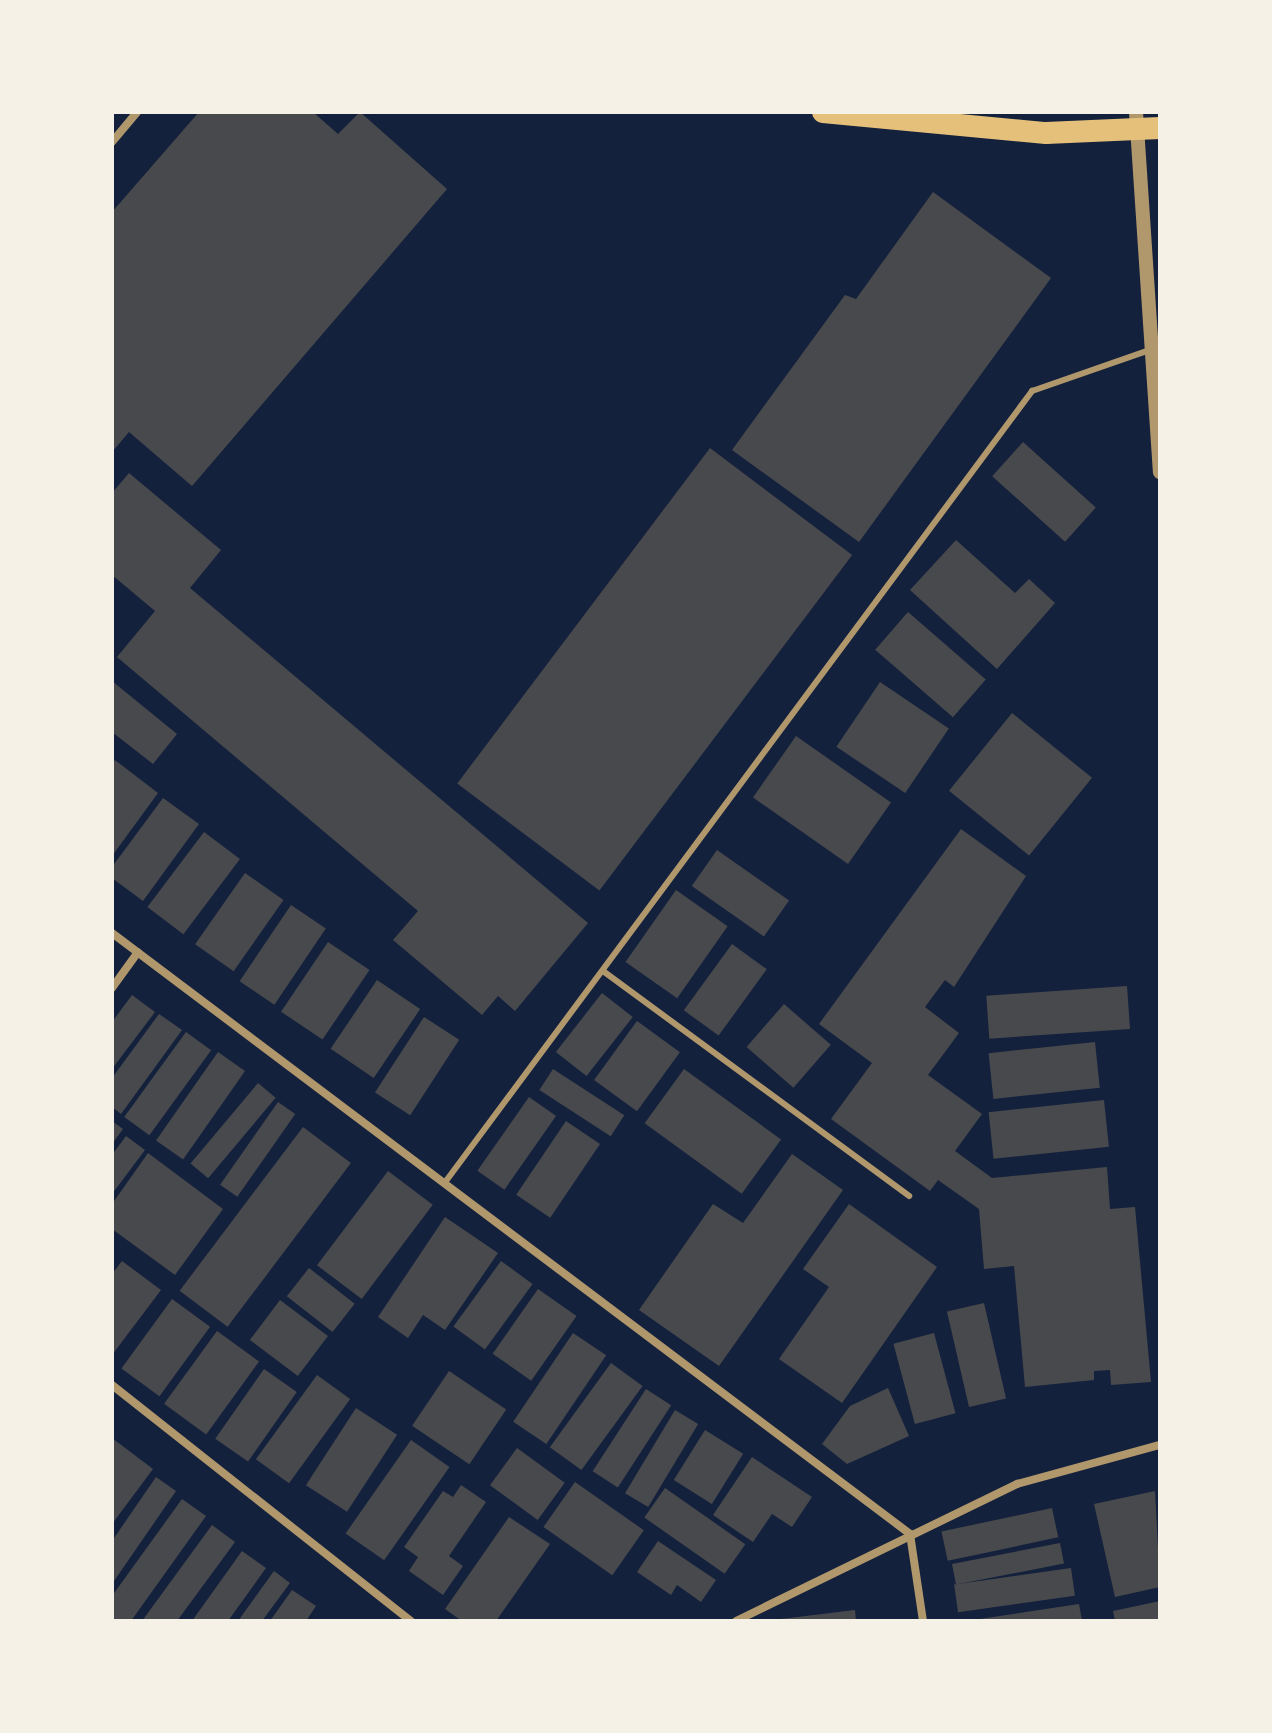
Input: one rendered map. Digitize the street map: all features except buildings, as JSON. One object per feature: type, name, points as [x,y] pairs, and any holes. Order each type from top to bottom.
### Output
[{"type":"highway","points":[[823,112],[1046,133],[1136,120],[1160,128]]},
{"type":"street","points":[[112,142],[137,112]]},
{"type":"street","points":[[1136,120],[1160,472]]},
{"type":"street","points":[[112,933],[446,1181],[910,1534],[923,1621]]},
{"type":"street","points":[[112,988],[138,952]]},
{"type":"street","points":[[112,1385],[411,1621]]},
{"type":"street","points":[[736,1621],[1017,1484],[1160,1445]]},
{"type":"lane","points":[[446,1181],[1032,391],[1150,350]]},
{"type":"lane","points":[[603,971],[909,1196]]}]
